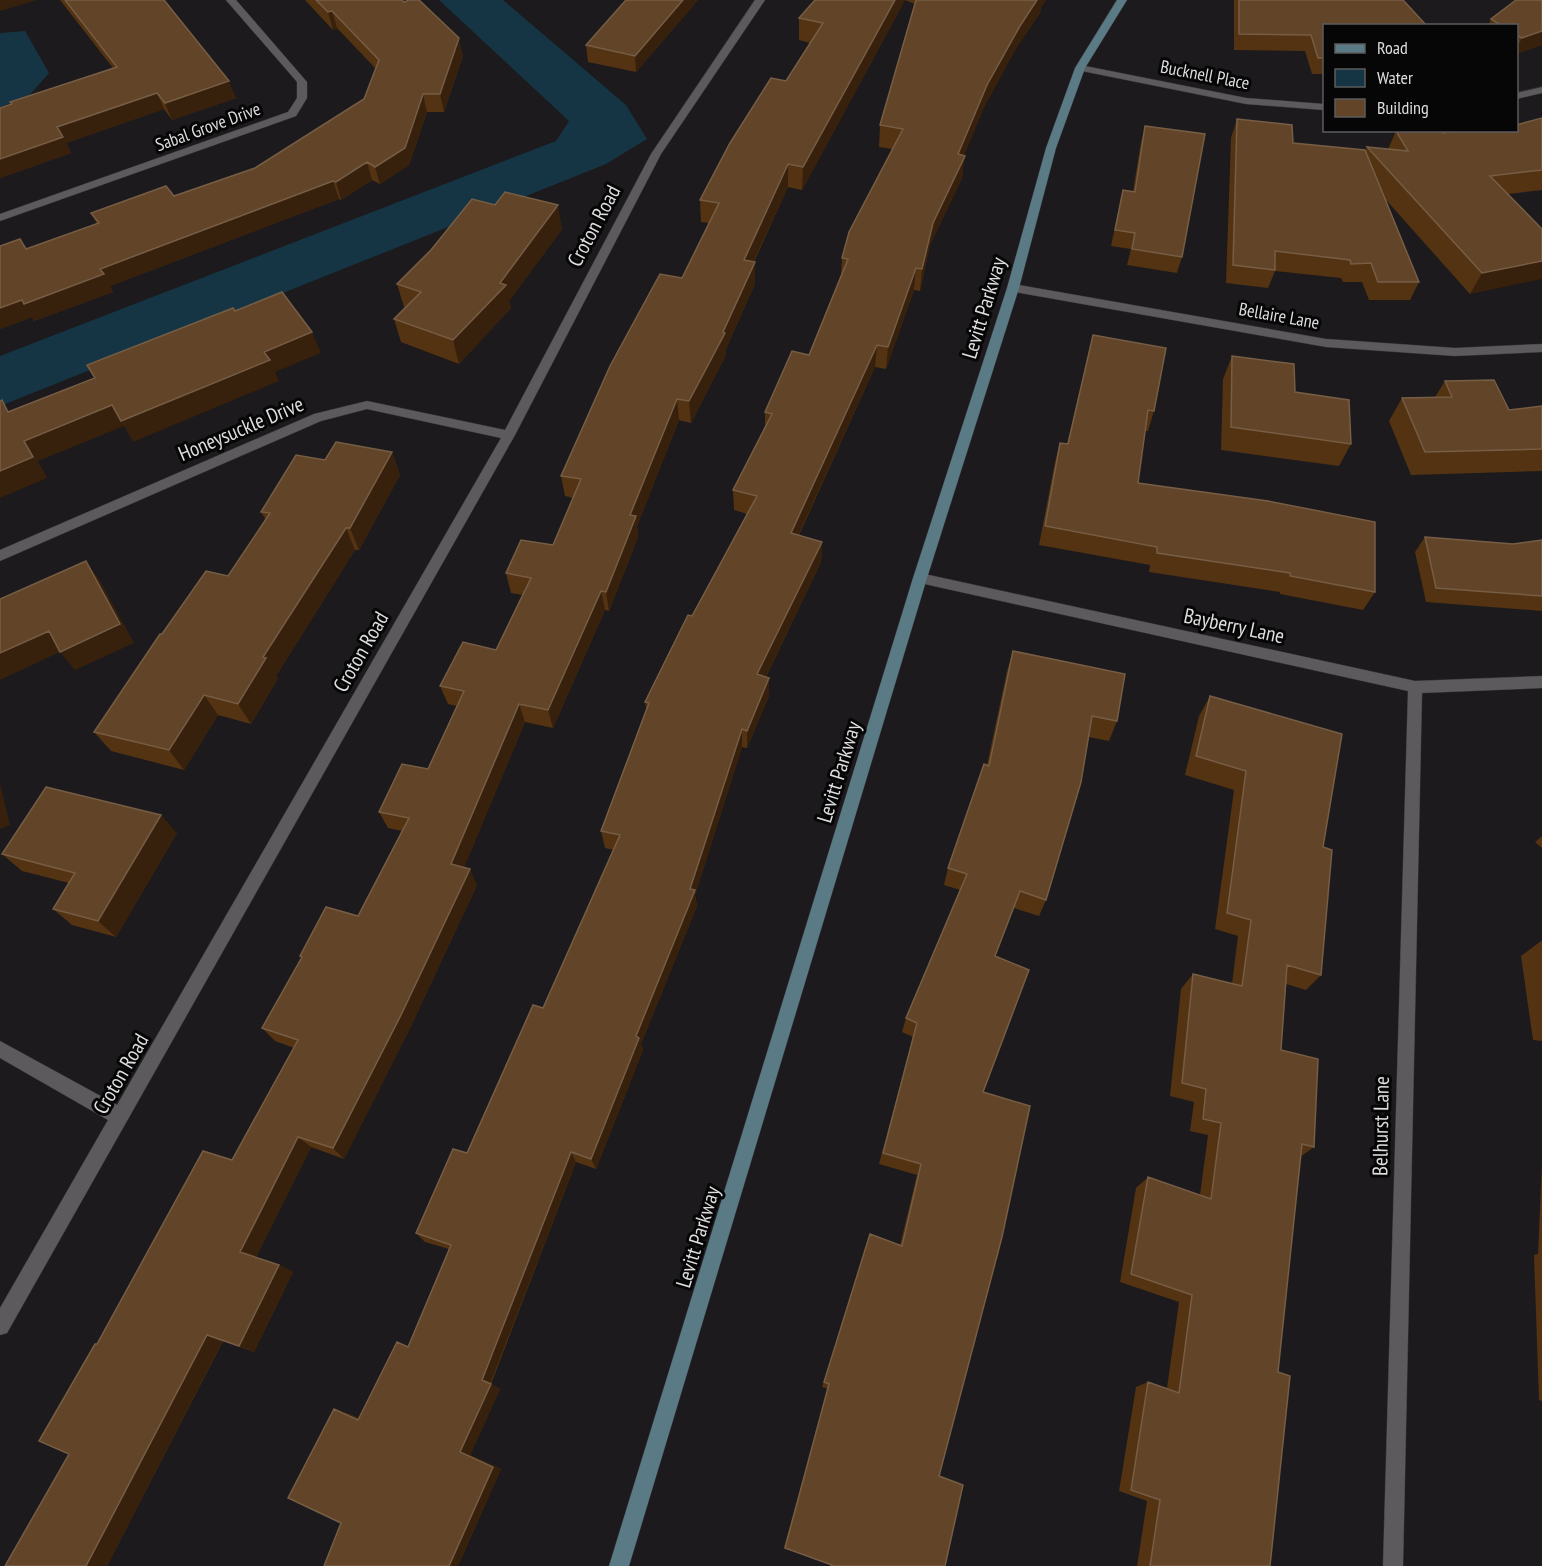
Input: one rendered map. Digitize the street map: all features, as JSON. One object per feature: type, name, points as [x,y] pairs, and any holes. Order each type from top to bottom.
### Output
[{"type":"street","name":"Sabal Grove Drive","points":[[0,218],[292,114],[302,98],[302,82],[231,0]]},
{"type":"street","name":"Croton Road","points":[[0,1326],[509,435],[656,154],[760,0]]},
{"type":"street","name":"Levitt Parkway","points":[[620,1566],[920,578],[1013,288],[1051,148],[1080,68],[1122,0]]},
{"type":"street","name":"Bucknell Place","points":[[1080,68],[1246,100],[1323,107]]},
{"type":"street","points":[[1518,96],[1542,90]]},
{"type":"street","name":"Bellaire Lane","points":[[1013,288],[1326,343],[1455,352],[1542,348]]},
{"type":"street","name":"Honeysuckle Drive","points":[[0,556],[318,417],[367,405],[509,435]]},
{"type":"street","name":"Bayberry Lane","points":[[920,578],[1415,687],[1542,682]]},
{"type":"street","name":"Belhurst Lane","points":[[1393,1566],[1415,687]]},
{"type":"street","points":[[0,1049],[121,1117]]},
{"type":"water","points":[[439,0],[503,0],[626,105],[647,139],[606,164],[0,406],[0,356],[556,141],[569,121]]},
{"type":"water","points":[[25,31],[49,73],[27,98],[0,107],[0,33]]},
{"type":"building","points":[[65,0],[164,0],[229,81],[165,103],[157,93],[57,127],[63,137],[0,159],[0,108],[12,104],[10,102],[117,67]]},
{"type":"building","points":[[316,0],[402,0],[404,2],[419,0],[459,38],[440,94],[423,94],[405,148],[375,167],[367,162],[336,182],[333,181],[100,269],[104,274],[24,304],[22,300],[0,308],[0,246],[20,239],[26,249],[99,223],[91,213],[166,186],[174,196],[255,168],[364,99],[379,60],[332,11],[328,12]]},
{"type":"building","points":[[626,0],[683,0],[635,56],[586,45]]},
{"type":"building","points":[[815,0],[895,0],[803,167],[788,164],[744,260],[755,262],[723,332],[725,333],[689,401],[677,399],[630,515],[636,516],[606,592],[601,591],[548,710],[519,704],[451,864],[470,869],[402,1013],[333,1148],[298,1137],[240,1252],[279,1265],[239,1346],[207,1335],[86,1566],[5,1566],[69,1454],[39,1441],[97,1344],[203,1151],[232,1160],[298,1040],[262,1028],[302,957],[300,956],[326,907],[358,916],[409,818],[379,812],[402,764],[428,769],[464,691],[440,686],[463,642],[496,650],[531,578],[506,573],[521,540],[553,545],[581,479],[561,476],[610,366],[660,274],[682,278],[719,203],[700,200],[730,143],[771,78],[786,81],[823,23],[799,18]]},
{"type":"building","points":[[916,0],[1037,0],[987,85],[958,154],[965,156],[933,223],[922,269],[916,268],[888,347],[877,345],[791,533],[822,542],[757,674],[769,678],[747,731],[742,729],[690,889],[695,890],[636,1036],[639,1038],[591,1159],[571,1152],[482,1380],[491,1384],[460,1452],[493,1467],[449,1566],[324,1566],[341,1523],[288,1498],[334,1409],[358,1420],[397,1342],[408,1347],[451,1245],[416,1233],[453,1149],[467,1153],[533,1005],[543,1008],[620,835],[601,831],[649,703],[645,702],[688,615],[692,616],[757,496],[733,490],[772,414],[765,412],[792,351],[809,355],[848,259],[842,258],[849,232],[903,129],[880,125]]},
{"type":"building","points":[[1239,0],[1403,0],[1425,24],[1323,24],[1323,58],[1318,58],[1311,35],[1239,34]]},
{"type":"building","points":[[1516,0],[1542,0],[1542,31],[1522,38],[1518,36],[1518,24],[1499,24],[1491,19]]},
{"type":"building","points":[[1542,118],[1542,170],[1490,176],[1542,229],[1542,261],[1482,273],[1367,147],[1408,151],[1397,132],[1518,132],[1518,124]]},
{"type":"building","points":[[1237,119],[1292,125],[1293,143],[1365,150],[1419,282],[1378,282],[1371,263],[1351,264],[1350,260],[1275,251],[1275,270],[1233,265]]},
{"type":"building","points":[[1145,126],[1205,134],[1182,257],[1132,249],[1135,233],[1115,230],[1123,190],[1135,192]]},
{"type":"building","points":[[505,192],[558,205],[500,283],[506,285],[453,340],[394,319],[421,292],[397,284],[431,250],[472,199],[495,205]]},
{"type":"building","points":[[282,292],[312,332],[264,352],[270,360],[121,421],[112,405],[24,441],[33,457],[0,471],[0,401],[2,400],[8,412],[95,378],[87,365],[233,308],[235,311]]},
{"type":"building","points":[[1093,335],[1166,348],[1154,411],[1148,410],[1138,483],[1268,501],[1375,522],[1375,592],[1290,576],[1290,573],[1157,553],[1157,547],[1045,526],[1060,443],[1068,444]]},
{"type":"building","points":[[1232,356],[1294,364],[1295,392],[1349,400],[1351,444],[1231,427]]},
{"type":"building","points":[[1494,380],[1509,410],[1542,406],[1542,449],[1425,452],[1402,398],[1452,397],[1445,381]]},
{"type":"building","points":[[336,442],[392,452],[350,528],[346,528],[263,657],[266,658],[238,704],[204,695],[169,750],[94,732],[206,571],[228,576],[270,513],[261,512],[296,455],[325,460]]},
{"type":"building","points":[[1425,537],[1513,544],[1542,540],[1542,596],[1436,588]]},
{"type":"building","points":[[86,561],[120,624],[60,652],[49,631],[0,653],[0,599]]},
{"type":"building","points":[[1013,651],[1125,674],[1117,721],[1092,716],[1081,782],[1046,900],[1020,891],[995,956],[1029,970],[983,1092],[1030,1106],[1002,1237],[939,1476],[963,1485],[945,1566],[832,1566],[785,1548],[829,1384],[824,1382],[870,1234],[902,1246],[921,1164],[883,1153],[917,1023],[906,1018],[967,874],[948,868],[984,764],[989,766]]},
{"type":"building","points":[[1210,696],[1342,734],[1323,847],[1332,850],[1321,975],[1287,965],[1281,1050],[1318,1059],[1314,1147],[1302,1144],[1278,1372],[1290,1376],[1270,1566],[1150,1566],[1160,1500],[1131,1490],[1148,1382],[1179,1393],[1192,1295],[1131,1274],[1148,1177],[1211,1199],[1221,1123],[1203,1119],[1206,1089],[1182,1083],[1193,974],[1242,986],[1251,920],[1227,913],[1246,771],[1196,756]]},
{"type":"building","points":[[46,787],[161,815],[98,921],[53,909],[75,873],[2,854]]}]
